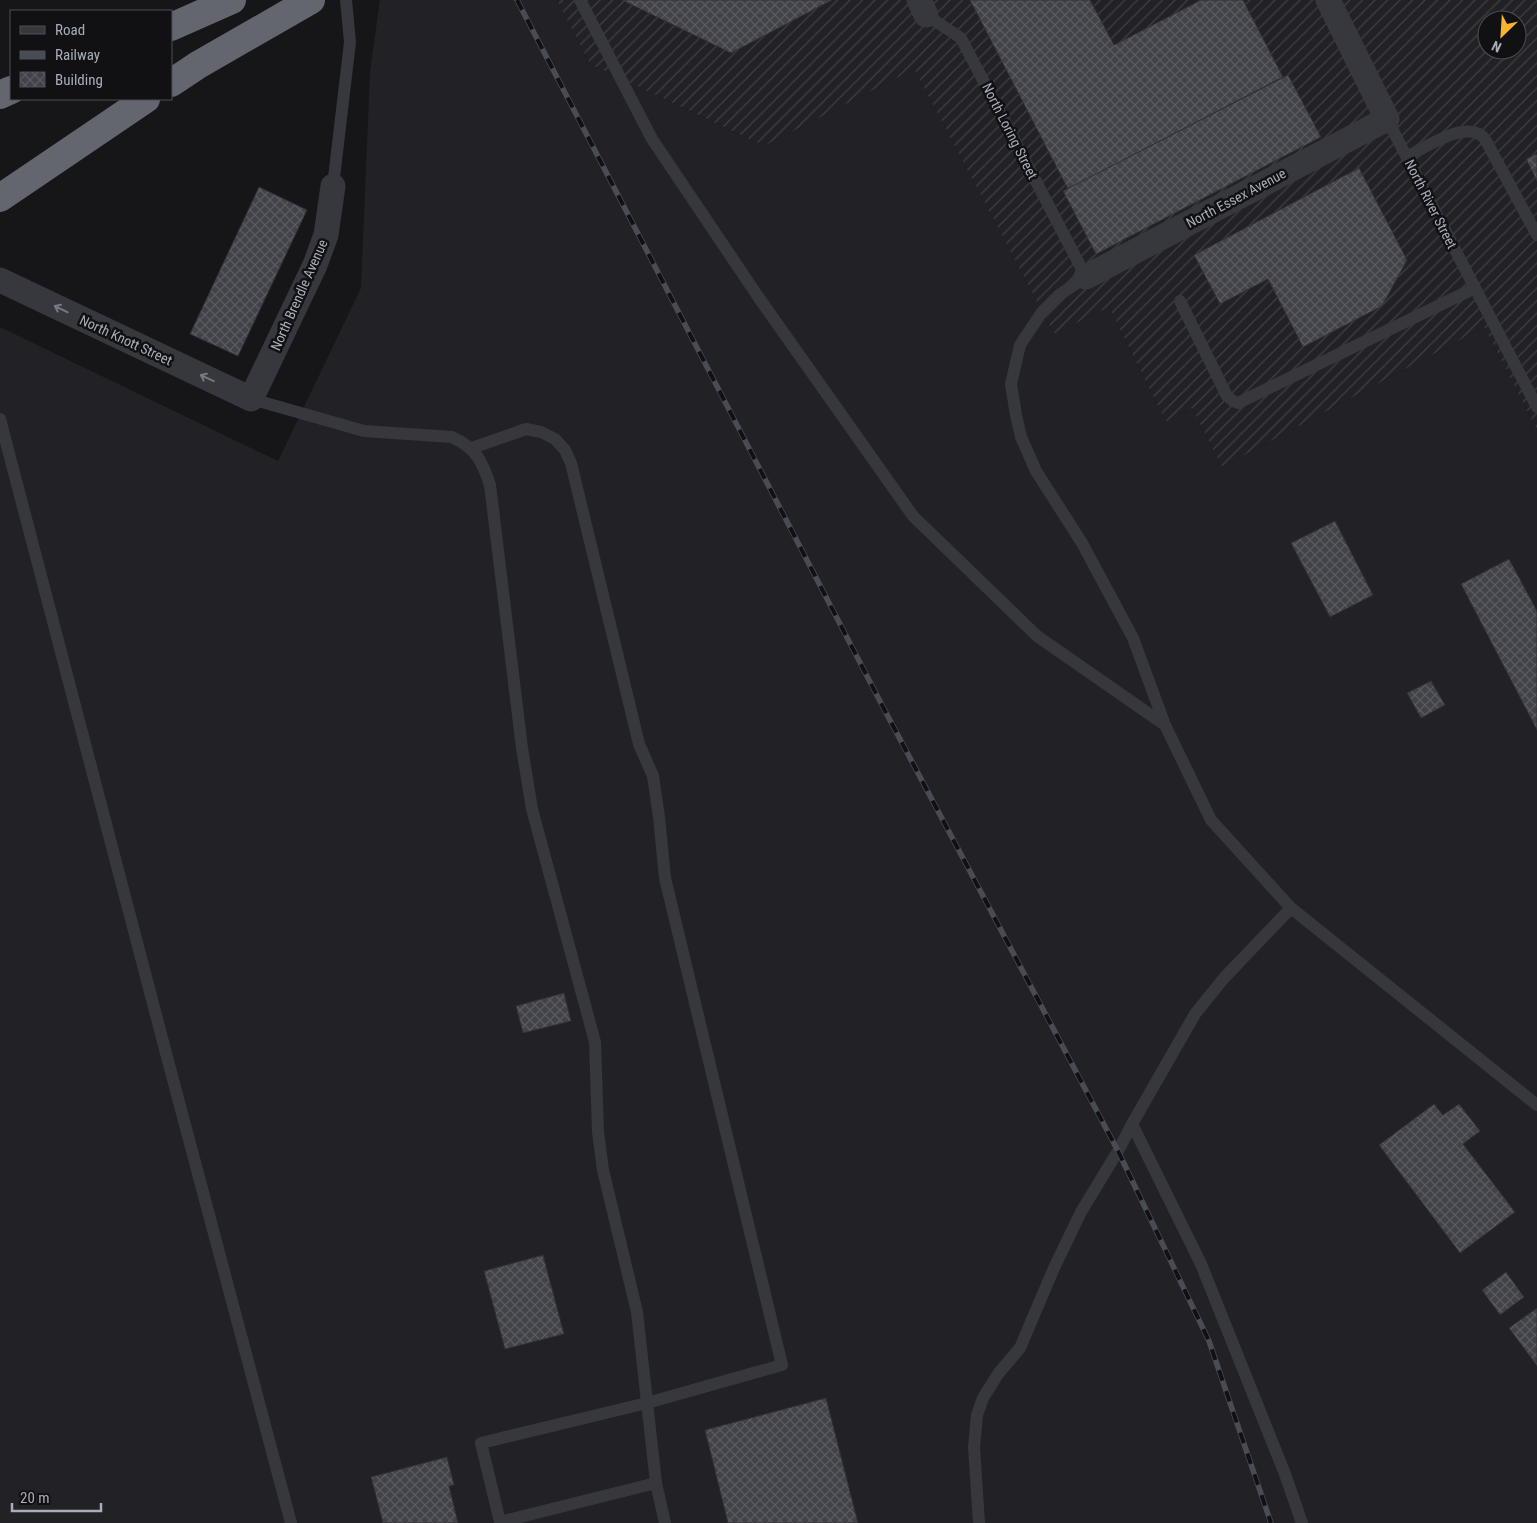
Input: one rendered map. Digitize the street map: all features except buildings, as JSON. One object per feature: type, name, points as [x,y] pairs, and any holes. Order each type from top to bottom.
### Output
[{"type":"highway","points":[[172,18],[211,0]]},
{"type":"highway","points":[[172,27],[232,0]]},
{"type":"highway","points":[[172,76],[304,0]]},
{"type":"highway","points":[[172,81],[312,0]]},
{"type":"highway","points":[[0,197],[139,100]]},
{"type":"highway","points":[[0,197],[145,100]]},
{"type":"street","name":"North River Street","points":[[1328,0],[1387,119]]},
{"type":"street","name":"North Essex Avenue","points":[[1086,277],[1387,119]]},
{"type":"street","name":"North Brendle Avenue","points":[[252,399],[321,250],[326,235],[333,186]]},
{"type":"street","name":"North Knott Street","points":[[0,280],[252,399]]},
{"type":"lane","points":[[333,186],[350,42],[346,0]]},
{"type":"lane","points":[[580,0],[652,139],[759,298],[912,516],[1038,636],[1165,725]]},
{"type":"lane","name":"North Loring Street","points":[[922,8],[961,38],[1086,277]]},
{"type":"lane","name":"North River Street","points":[[1387,119],[1537,407]]},
{"type":"lane","points":[[1407,157],[1459,131],[1472,131],[1481,134],[1486,139],[1537,235]]},
{"type":"lane","points":[[1086,277],[1059,296],[1042,312],[1020,345],[1011,384],[1021,437],[1036,471],[1082,543],[1133,638],[1165,725],[1211,820],[1291,908],[1537,1105]]},
{"type":"lane","points":[[1180,301],[1227,396],[1238,403],[1475,288]]},
{"type":"lane","points":[[252,399],[364,431],[452,437],[472,448],[480,458],[490,486],[522,748],[532,809],[595,1042],[599,1142],[603,1170],[637,1312],[656,1483],[665,1523]]},
{"type":"lane","points":[[0,419],[166,1057],[291,1523]]},
{"type":"lane","points":[[472,448],[526,429],[540,432],[555,439],[565,450],[572,463],[638,744],[653,776],[665,878],[782,1365],[647,1403],[481,1443],[500,1522],[656,1483]]},
{"type":"lane","points":[[979,1523],[974,1447],[977,1415],[983,1398],[998,1374],[1020,1348],[1054,1268],[1081,1212],[1118,1151],[1195,1014],[1224,978],[1291,908]]},
{"type":"lane","points":[[1132,1124],[1201,1264],[1285,1474],[1302,1523]]},
{"type":"shaded area","points":[[380,0],[557,0],[590,64],[764,146],[914,69],[1054,334],[1109,307],[1166,422],[1192,408],[1222,467],[1484,327],[1537,430],[1537,1523],[0,1523],[0,327],[278,461],[361,288],[370,71]]},
{"type":"shaded area","points":[[557,0],[1537,0],[1537,430],[1484,327],[1222,467],[1192,408],[1166,422],[1109,307],[1054,334],[914,69],[764,146],[590,64]]},
{"type":"railway","points":[[517,0],[883,707],[1118,1151],[1209,1341],[1271,1523]]}]
